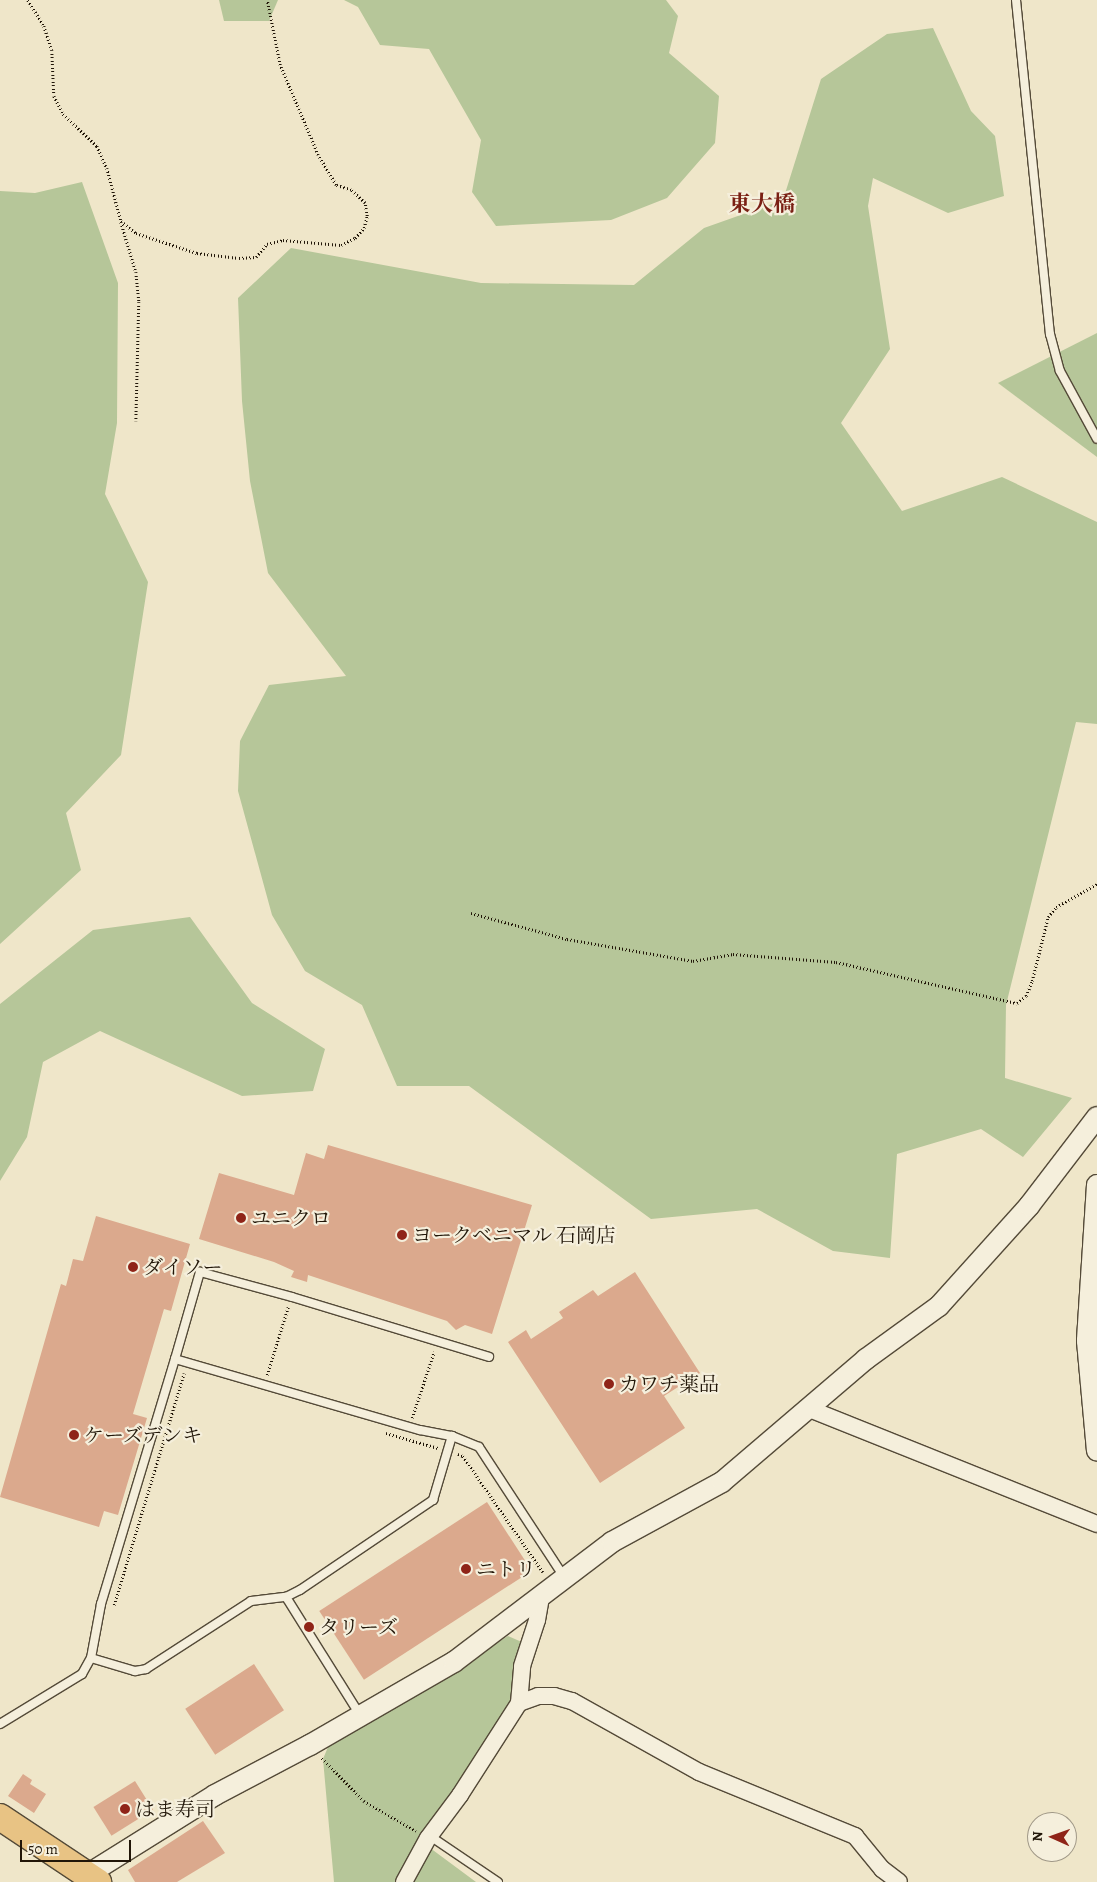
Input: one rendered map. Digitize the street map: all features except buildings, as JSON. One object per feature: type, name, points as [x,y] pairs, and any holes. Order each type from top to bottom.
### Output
[{"type":"highway","points":[[0,1817],[87,1880]]},
{"type":"street","points":[[87,1880],[215,1795],[361,1717],[454,1662],[612,1542],[722,1482],[866,1359],[939,1306],[1029,1206],[1097,1117]]},
{"type":"street","points":[[1097,1185],[1087,1341],[1096,1420],[1097,1451]]},
{"type":"street","points":[[807,1408],[1097,1524]]},
{"type":"street","points":[[404,1882],[429,1837],[460,1795],[519,1703],[522,1666],[537,1620],[552,1587]]},
{"type":"street","points":[[519,1703],[546,1696],[572,1701],[699,1772],[855,1836],[882,1869],[899,1882]]},
{"type":"lane","points":[[1016,0],[1033,142],[1050,334],[1060,371],[1097,440]]},
{"type":"lane","points":[[0,1724],[82,1674],[91,1658],[100,1604],[200,1272],[292,1297],[489,1357]]},
{"type":"lane","points":[[174,1363],[264,1383],[409,1426],[452,1436],[479,1447],[552,1587]]},
{"type":"lane","points":[[91,1658],[135,1671],[146,1669],[252,1601],[286,1598],[433,1500],[452,1436]]},
{"type":"lane","points":[[286,1598],[361,1717]]},
{"type":"lane","points":[[429,1837],[498,1882]]},
{"type":"path","points":[[28,0],[44,26],[52,50],[54,96],[63,114],[97,146],[107,168],[136,272],[139,302],[136,421]]},
{"type":"path","points":[[121,221],[136,233],[188,250],[239,258],[256,257],[267,244],[283,240],[341,244],[355,238],[364,228],[365,203],[351,190],[336,185],[291,95],[280,65],[267,0]]},
{"type":"path","points":[[471,913],[567,939],[693,961],[750,954],[836,962],[1017,1003],[1026,996],[1032,981],[1048,917],[1056,907],[1097,884]]},
{"type":"path","points":[[264,1383],[292,1297]]},
{"type":"path","points":[[406,1439],[438,1341]]},
{"type":"path","points":[[112,1612],[185,1370],[174,1363]]},
{"type":"path","points":[[379,1431],[463,1456],[552,1587]]},
{"type":"path","points":[[310,1745],[364,1801],[429,1837]]},
{"type":"green space","points":[[219,0],[278,0],[269,21],[224,21]]},
{"type":"green space","points":[[344,0],[666,0],[678,16],[669,53],[719,96],[715,143],[667,198],[611,220],[496,226],[472,192],[481,140],[429,49],[380,45],[358,7]]},
{"type":"green space","points":[[933,28],[971,111],[995,136],[1004,196],[948,213],[873,178],[868,206],[890,349],[841,423],[902,511],[1002,477],[1097,522],[1097,724],[1076,722],[1006,1005],[1005,1078],[1072,1098],[1023,1157],[981,1129],[897,1154],[890,1258],[833,1251],[757,1209],[651,1219],[469,1086],[397,1086],[362,1005],[305,971],[272,915],[238,791],[240,741],[269,685],[346,676],[268,573],[250,481],[242,401],[238,298],[291,248],[481,283],[634,285],[704,228],[783,200],[821,79],[887,34]]},
{"type":"green space","points":[[82,182],[118,283],[117,423],[105,494],[148,582],[121,755],[66,813],[81,870],[0,944],[0,191],[35,193]]},
{"type":"green space","points":[[1097,333],[1097,457],[998,383]]},
{"type":"green space","points":[[190,917],[252,1003],[325,1049],[313,1091],[242,1096],[100,1031],[43,1062],[27,1137],[0,1181],[0,1004],[93,930]]},
{"type":"green space","points":[[508,1636],[524,1643],[506,1720],[422,1842],[476,1882],[334,1882],[323,1759],[328,1747]]},
{"type":"place","name":"ユニクロ","points":[[241,1218]]},
{"type":"place","name":"ヨークベニマル 石岡店","points":[[402,1235]]},
{"type":"place","name":"ダイソー","points":[[133,1267]]},
{"type":"place","name":"カワチ薬品","points":[[609,1384]]},
{"type":"place","name":"ケーズデンキ","points":[[74,1435]]},
{"type":"place","name":"ニトリ","points":[[466,1569]]},
{"type":"place","name":"タリーズ","points":[[309,1627]]},
{"type":"place","name":"はま寿司","points":[[125,1809]]},
{"type":"district","name":"東大橋","points":[[762,205]]}]
